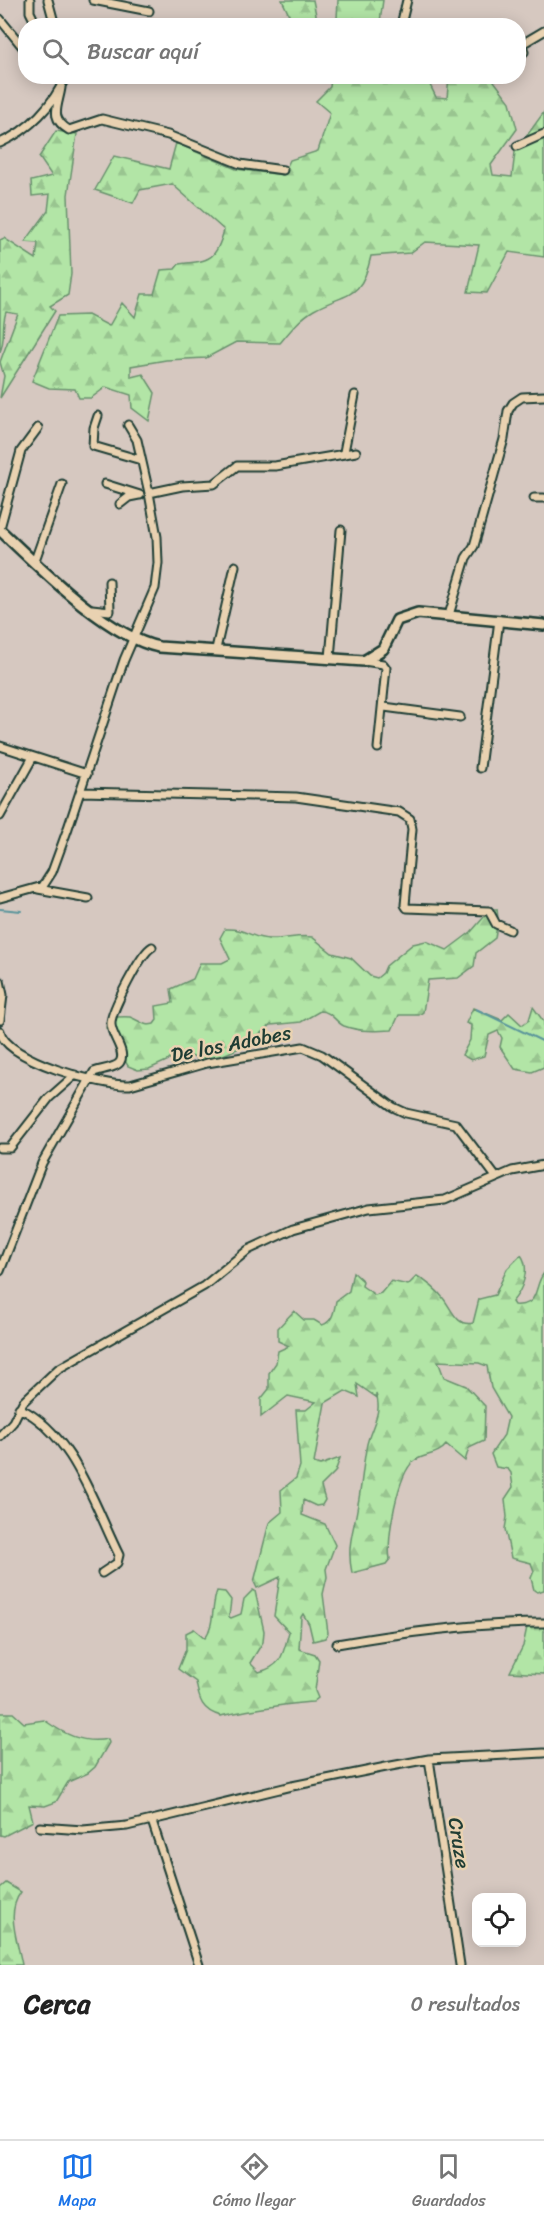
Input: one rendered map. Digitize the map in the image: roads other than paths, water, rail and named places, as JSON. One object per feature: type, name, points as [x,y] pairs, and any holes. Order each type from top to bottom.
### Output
[{"type":"street","points":[[30,0],[30,12],[33,18]]},
{"type":"street","points":[[48,0],[52,18]]},
{"type":"street","points":[[93,0],[149,11]]},
{"type":"street","points":[[402,18],[407,0]]},
{"type":"street","points":[[0,19],[18,41]]},
{"type":"street","points":[[526,42],[544,31]]},
{"type":"street","points":[[63,84],[56,118],[58,123],[69,130],[102,118],[168,135],[240,164],[282,170]]},
{"type":"street","points":[[0,143],[31,124],[61,88]]},
{"type":"street","points":[[517,146],[544,134]]},
{"type":"street","points":[[344,452],[355,395]]},
{"type":"street","points":[[449,615],[466,558],[474,546],[504,439],[508,411],[513,403],[522,397],[544,396]]},
{"type":"street","points":[[98,416],[94,428],[93,446],[141,460]]},
{"type":"street","points":[[38,889],[52,872],[133,640],[154,588],[158,563],[157,537],[146,495],[137,440],[128,425]]},
{"type":"street","points":[[38,428],[21,452],[0,529],[34,563],[133,640],[159,647],[330,658],[383,664],[386,668],[384,707],[378,748]]},
{"type":"street","points":[[120,504],[129,497],[182,486],[214,484],[237,466],[275,466],[344,452],[356,452]]},
{"type":"street","points":[[34,563],[62,484]]},
{"type":"street","points":[[105,484],[146,495]]},
{"type":"street","points":[[534,498],[544,498]]},
{"type":"street","points":[[330,658],[341,530]]},
{"type":"street","points":[[216,650],[235,566]]},
{"type":"street","points":[[90,608],[110,611],[109,582]]},
{"type":"street","points":[[364,661],[383,649],[392,624],[402,617],[418,612],[544,625]]},
{"type":"street","points":[[480,768],[499,620]]},
{"type":"street","points":[[384,707],[460,717]]},
{"type":"street","points":[[0,746],[87,774]]},
{"type":"street","points":[[0,816],[33,757]]},
{"type":"street","points":[[81,792],[296,798],[399,812],[410,819],[412,829],[405,905],[407,908],[489,911],[496,924],[510,930]]},
{"type":"street","points":[[0,898],[38,889],[88,898]]},
{"type":"street","points":[[0,1271],[42,1163],[94,1072],[118,1064],[121,1060],[122,1053],[111,1030],[112,1014],[139,958],[152,947]]},
{"type":"street","points":[[0,981],[3,995],[0,1020]]},
{"type":"street","name":"De los Adobes","points":[[0,1031],[5,1043],[15,1050],[75,1076],[117,1086],[130,1085],[207,1063],[303,1047],[322,1054],[393,1107],[406,1113],[456,1124],[496,1177]]},
{"type":"street","points":[[0,1148],[10,1148],[49,1098],[75,1076]]},
{"type":"street","points":[[0,1436],[8,1429],[19,1408],[58,1369],[204,1286],[248,1250],[293,1229],[369,1208],[445,1200],[465,1193],[496,1177],[544,1165]]},
{"type":"street","points":[[19,1408],[38,1420],[57,1438],[75,1465],[119,1555],[117,1563],[102,1573]]},
{"type":"street","points":[[337,1644],[418,1630],[480,1624],[544,1623]]},
{"type":"street","points":[[40,1827],[83,1830],[152,1821],[292,1786],[429,1760],[544,1754]]},
{"type":"street","name":"Cruze","points":[[429,1760],[460,1965]]},
{"type":"street","points":[[152,1821],[199,1965]]},
{"type":"waterway","points":[[0,909],[21,911]]},
{"type":"waterway","points":[[476,1009],[544,1042]]}]
